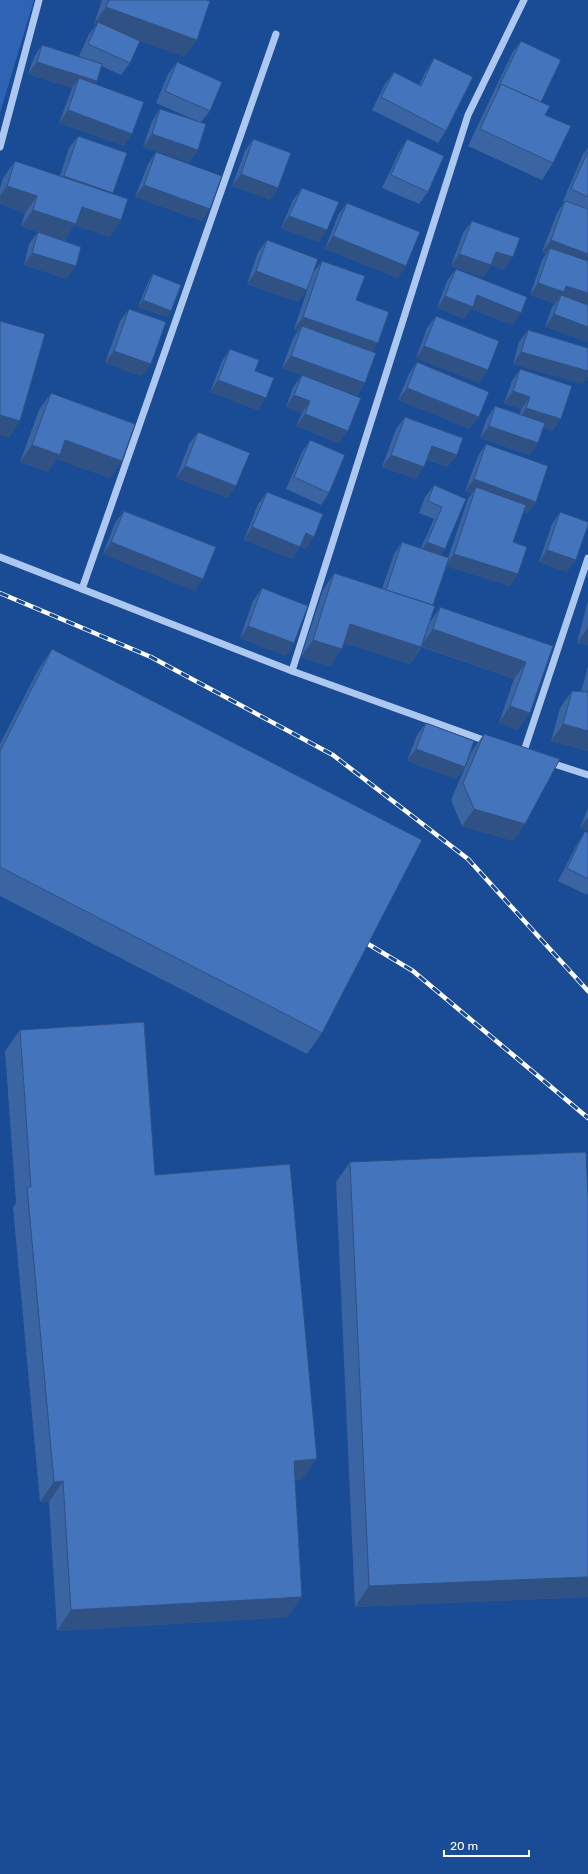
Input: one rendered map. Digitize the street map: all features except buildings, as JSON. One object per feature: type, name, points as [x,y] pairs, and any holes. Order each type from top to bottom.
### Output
[{"type":"street","points":[[0,147],[39,0]]},
{"type":"street","points":[[292,671],[468,115],[524,0]]},
{"type":"street","points":[[82,589],[276,34]]},
{"type":"street","points":[[0,557],[292,671],[493,744]]},
{"type":"street","points":[[530,756],[588,558]]},
{"type":"street","points":[[515,752],[588,775]]},
{"type":"shaded area","points":[[0,0],[34,0],[0,113]]},
{"type":"railway","points":[[0,593],[151,657],[333,755],[468,859],[588,991]]},
{"type":"railway","points":[[358,938],[413,971],[588,1118]]}]
